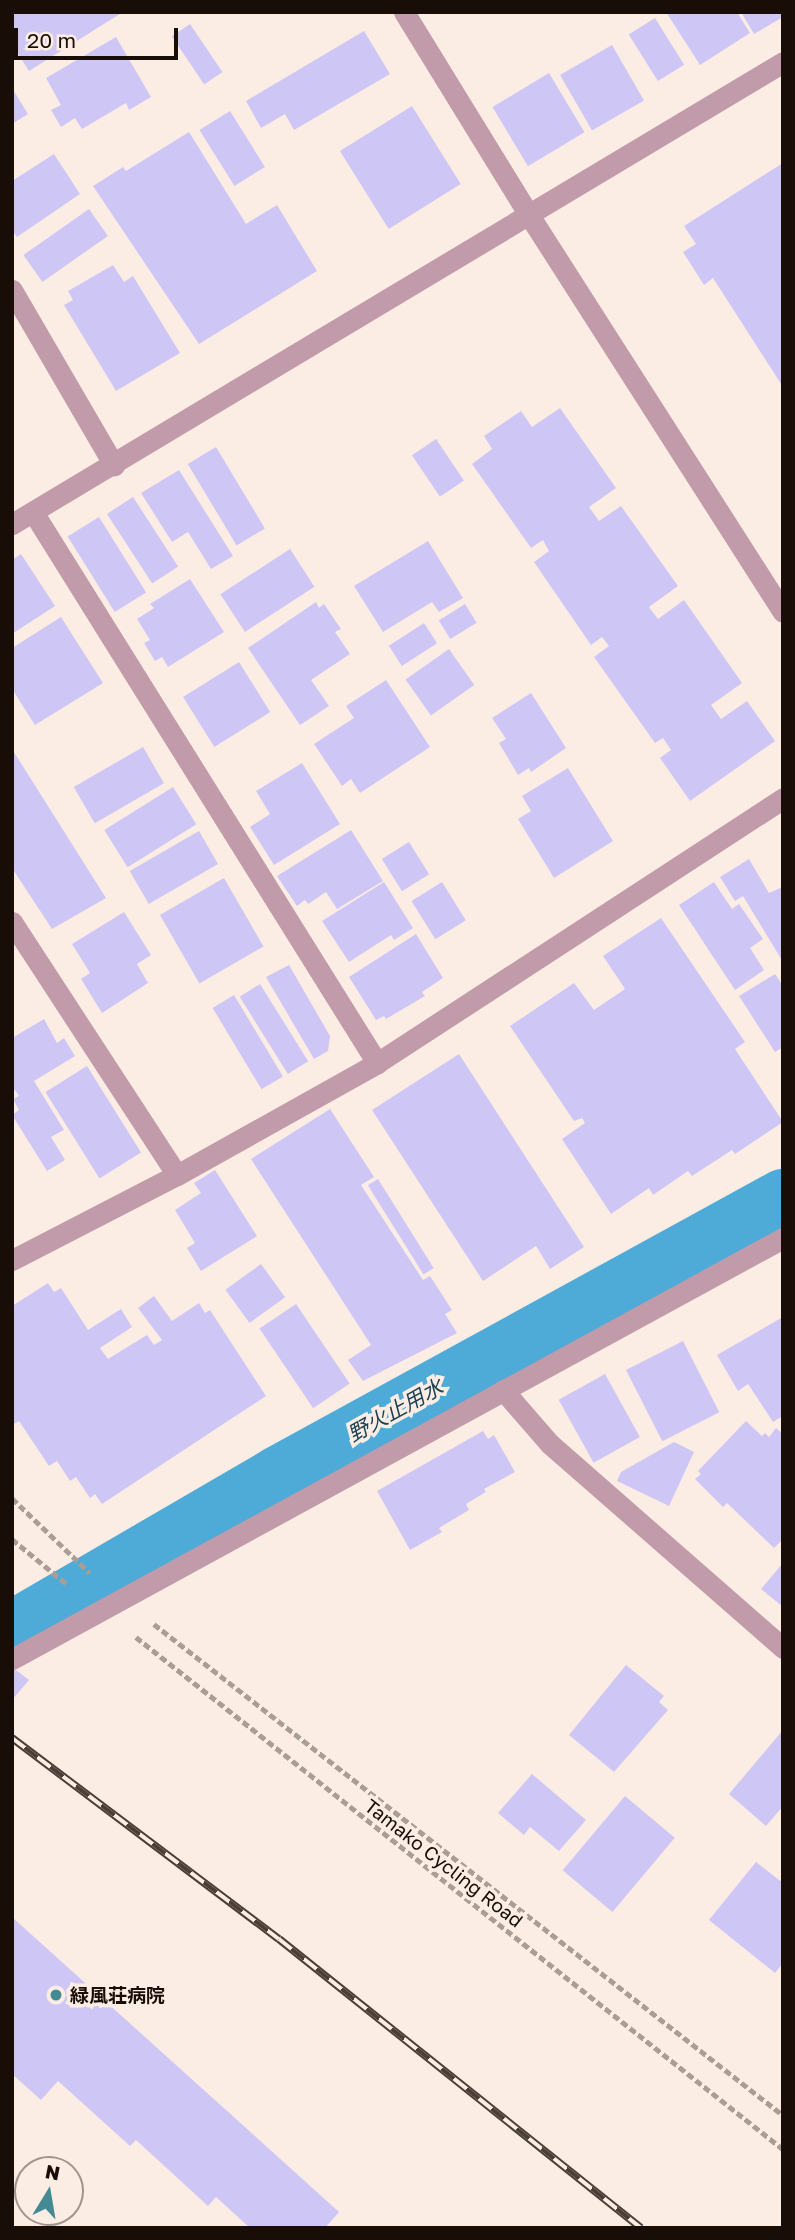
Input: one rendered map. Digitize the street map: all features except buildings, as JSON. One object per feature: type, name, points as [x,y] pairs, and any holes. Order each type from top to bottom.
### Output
[{"type":"street","points":[[404,12],[529,215],[783,612]]},
{"type":"street","points":[[12,524],[783,62]]},
{"type":"street","points":[[12,290],[114,465]]},
{"type":"street","points":[[33,512],[377,1063]]},
{"type":"street","points":[[12,1260],[177,1175],[377,1063],[783,797]]},
{"type":"street","points":[[12,922],[177,1175]]},
{"type":"street","points":[[12,1659],[783,1238]]},
{"type":"street","points":[[503,1390],[550,1444],[783,1648]]},
{"type":"path","points":[[12,1499],[72,1556]]},
{"type":"path","points":[[12,1539],[50,1569]]},
{"type":"path","points":[[120,1598],[783,2115]]},
{"type":"path","name":"Tamako Cycling Road","points":[[100,1609],[783,2149]]},
{"type":"waterway","name":"野火止用水","points":[[12,1630],[278,1475],[783,1198]]},
{"type":"railway","points":[[12,1738],[279,1939],[641,2228]]},
{"type":"place","name":"緑風荘病院","points":[[56,1995]]}]
